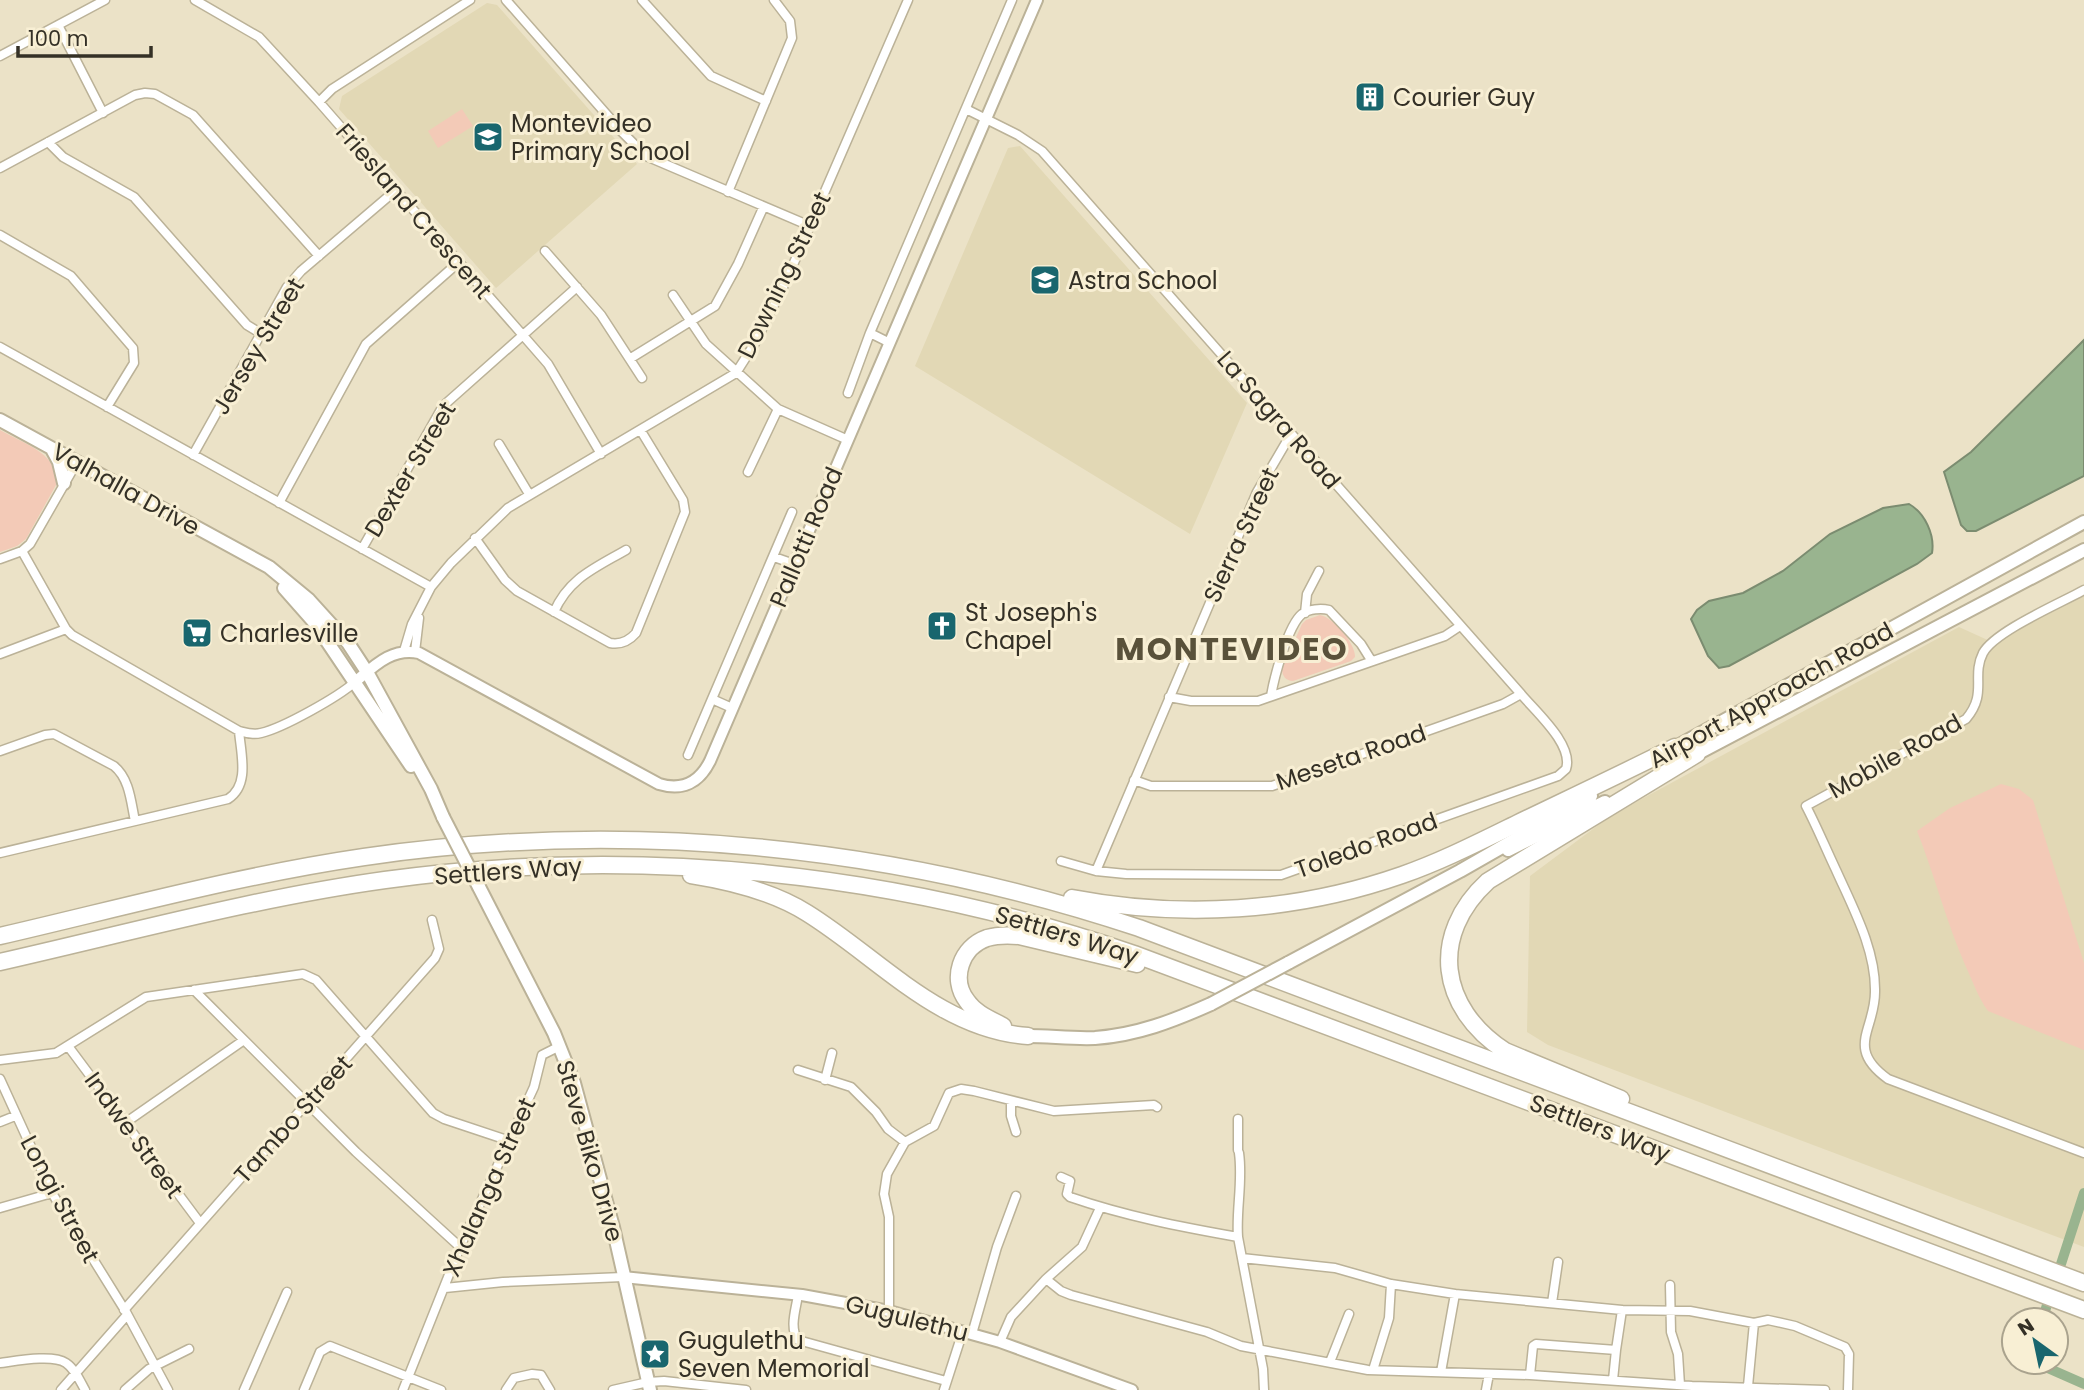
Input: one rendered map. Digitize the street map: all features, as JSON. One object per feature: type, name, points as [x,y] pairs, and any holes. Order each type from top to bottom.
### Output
[{"type":"highway","points":[[970,880],[1097,902],[1161,909],[1251,908],[1314,899],[1365,887],[1438,862],[1675,747]]},
{"type":"highway","points":[[1697,754],[1483,886],[1457,921],[1451,940],[1448,964],[1452,986],[1460,1006],[1472,1024],[1488,1040],[1505,1051],[1902,1214]]},
{"type":"highway","name":"Settlers Way","points":[[0,936],[308,866],[411,850],[515,842],[620,839],[732,844],[851,858],[970,880],[1063,904],[1155,934],[2084,1283]]},
{"type":"highway","name":"Settlers Way","points":[[0,962],[308,892],[402,878],[575,866],[670,867],[765,873],[851,884],[944,901],[1104,944],[2084,1310]]},
{"type":"highway","points":[[494,870],[519,873],[686,875],[747,888],[805,911],[930,1001],[979,1026],[1028,1036]]},
{"type":"highway","points":[[1028,1036],[981,1014],[970,1005],[962,993],[958,979],[961,963],[972,947],[985,939],[1002,935],[1027,937],[1216,984]]},
{"type":"main road","name":"Valhalla Drive","points":[[0,420],[269,567],[310,600],[348,643],[367,672],[420,768],[479,887]]},
{"type":"main road","points":[[52,449],[60,462],[64,483]]},
{"type":"main road","name":"Airport Approach Road","points":[[1028,1036],[1078,1038],[1128,1034],[1175,1020],[1211,1004],[1460,871],[1675,747],[2084,522]]},
{"type":"main road","name":"Airport Approach Road","points":[[1460,871],[1535,838],[2084,551]]},
{"type":"main road","name":"Valhalla Drive","points":[[252,559],[301,605],[434,799]]},
{"type":"main road","name":"Steve Biko Drive","points":[[479,887],[560,1046],[574,1083],[627,1277],[649,1386]]},
{"type":"street","points":[[0,56],[105,0]]},
{"type":"street","name":"Friesland Crescent","points":[[196,0],[259,37],[319,102],[548,364],[601,454]]},
{"type":"street","points":[[319,102],[332,89],[470,0]]},
{"type":"street","points":[[506,0],[638,149],[662,164],[810,226]]},
{"type":"street","points":[[642,0],[711,76],[766,101]]},
{"type":"street","points":[[728,192],[793,37],[790,21],[774,0]]},
{"type":"street","name":"Downing Street","points":[[409,652],[420,612],[431,587],[475,538],[508,508],[736,373],[761,331],[810,226],[907,0]]},
{"type":"street","points":[[848,393],[870,333],[1012,0]]},
{"type":"street","name":"Pallotti Road","points":[[409,652],[427,656],[667,787],[685,786],[700,777],[710,761],[1037,0]]},
{"type":"street","points":[[58,25],[103,113]]},
{"type":"street","points":[[0,168],[103,113],[145,93],[155,94],[193,115],[319,256]]},
{"type":"street","name":"La Sagra Road","points":[[966,109],[1029,141],[1042,151],[1521,694],[1558,737],[1568,758]]},
{"type":"street","points":[[47,142],[63,157],[134,197],[247,325],[260,333]]},
{"type":"street","name":"Jersey Street","points":[[194,456],[287,287],[396,190]]},
{"type":"street","points":[[631,358],[715,306],[763,208]]},
{"type":"street","points":[[0,235],[71,276],[133,348],[134,363],[107,407]]},
{"type":"street","points":[[545,251],[601,315],[642,378]]},
{"type":"street","points":[[279,503],[366,344],[459,262]]},
{"type":"street","name":"Dexter Street","points":[[362,549],[440,410],[577,287]]},
{"type":"street","points":[[673,295],[702,340],[778,409],[848,440]]},
{"type":"street","points":[[870,333],[890,343]]},
{"type":"street","points":[[0,347],[431,587]]},
{"type":"street","points":[[748,472],[778,409]]},
{"type":"street","points":[[475,538],[510,585],[610,643],[624,642],[636,633],[685,512],[683,500],[640,431]]},
{"type":"street","name":"Sierra Street","points":[[1096,871],[1257,492],[1292,434]]},
{"type":"street","points":[[499,444],[529,494]]},
{"type":"street","points":[[0,559],[22,551],[33,539],[77,462]]},
{"type":"street","name":"Pallotti Road","points":[[688,755],[792,512]]},
{"type":"street","points":[[554,612],[560,598],[577,579],[626,550]]},
{"type":"street","points":[[22,551],[66,629],[77,638],[239,731],[254,734],[268,731],[334,698],[383,659],[409,652]]},
{"type":"street","points":[[774,557],[794,564]]},
{"type":"street","points":[[1305,612],[1305,601],[1319,571]]},
{"type":"street","name":"Mobile Road","points":[[2084,590],[2007,631],[1991,643],[1983,654],[1977,703],[1965,719],[1807,806],[1853,909],[1871,959],[1875,993],[1864,1041],[1867,1056],[1875,1070],[1888,1079],[2084,1153]]},
{"type":"street","points":[[1271,696],[1277,666],[1296,621],[1305,612],[1323,608],[1333,613],[1371,660]]},
{"type":"street","points":[[1169,697],[1191,701],[1248,703],[1445,636],[1461,626]]},
{"type":"street","points":[[0,654],[66,629]]},
{"type":"street","name":"Meseta Road","points":[[1134,780],[1151,786],[1272,786],[1503,704],[1521,694]]},
{"type":"street","points":[[712,699],[732,708]]},
{"type":"street","points":[[0,853],[232,797],[242,780],[239,731]]},
{"type":"street","points":[[0,751],[45,734],[61,737],[118,769],[126,781],[135,821]]},
{"type":"street","name":"Toledo Road","points":[[1061,861],[1096,871],[1126,874],[1283,874],[1558,776],[1566,769],[1568,758]]},
{"type":"street","name":"Tambo Street","points":[[61,1390],[200,1223],[309,1104],[438,953],[432,920]]},
{"type":"street","points":[[0,1060],[51,1054],[68,1046],[140,999],[303,974],[309,975],[322,987],[438,1116],[510,1140]]},
{"type":"street","points":[[194,990],[356,1152],[460,1247]]},
{"type":"street","points":[[125,1123],[244,1040]]},
{"type":"street","name":"Indwe Street","points":[[68,1046],[200,1223]]},
{"type":"street","name":"Xhalanga Street","points":[[403,1390],[460,1247],[534,1087],[542,1055],[560,1046]]},
{"type":"street","points":[[825,1080],[832,1053]]},
{"type":"street","points":[[798,1070],[851,1087],[876,1112],[888,1129],[905,1142]]},
{"type":"street","name":"Longi Street","points":[[0,1079],[52,1193],[126,1313],[168,1390]]},
{"type":"street","points":[[889,1311],[889,1217],[884,1189],[887,1174],[905,1142],[934,1126],[952,1091],[974,1091],[1011,1102],[1064,1112],[1154,1105],[1157,1107]]},
{"type":"street","points":[[1011,1102],[1011,1116],[1016,1132]]},
{"type":"street","points":[[0,1122],[16,1116]]},
{"type":"street","points":[[1238,1119],[1241,1166],[1236,1216],[1238,1237],[1264,1390]]},
{"type":"street","points":[[1061,1177],[1070,1181],[1070,1197],[1100,1208],[1149,1221],[1238,1237]]},
{"type":"street","points":[[0,1208],[52,1193]]},
{"type":"street","points":[[798,1295],[793,1332],[798,1340],[945,1386],[1016,1196]]},
{"type":"street","points":[[1000,1342],[1011,1317],[1046,1279],[1082,1247],[1100,1208]]},
{"type":"street","points":[[1242,1258],[1335,1268],[1391,1284],[1455,1294],[1622,1310],[1703,1312],[1754,1323],[1768,1320],[1794,1326],[1845,1348],[1849,1354],[1847,1390]]},
{"type":"street","points":[[1552,1303],[1558,1262]]},
{"type":"street","points":[[445,1288],[503,1282],[627,1277]]},
{"type":"street","name":"Gugulethu","points":[[627,1277],[798,1295],[889,1311],[1000,1342],[1132,1390]]},
{"type":"street","points":[[1046,1279],[1061,1291],[1207,1332],[1241,1346],[1373,1370],[1530,1375],[1709,1388],[1748,1386],[1825,1390]]},
{"type":"street","points":[[1373,1370],[1388,1318],[1391,1284]]},
{"type":"street","points":[[1670,1285],[1671,1332],[1679,1361],[1680,1385]]},
{"type":"street","points":[[244,1390],[288,1292]]},
{"type":"street","points":[[1440,1372],[1455,1294]]},
{"type":"street","points":[[1609,1390],[1622,1310]]},
{"type":"street","points":[[1330,1362],[1349,1314]]},
{"type":"street","points":[[1748,1386],[1754,1323]]},
{"type":"street","points":[[1530,1375],[1533,1346],[1536,1344],[1616,1350]]},
{"type":"street","points":[[304,1390],[320,1352],[330,1346],[441,1390]]},
{"type":"street","points":[[125,1390],[155,1366],[189,1349]]},
{"type":"street","points":[[0,1363],[57,1359],[64,1361],[76,1373],[85,1390]]},
{"type":"street","points":[[506,1390],[514,1378],[532,1374],[541,1376],[550,1390]]},
{"type":"street","points":[[1486,1390],[1489,1374]]},
{"type":"street","points":[[613,1390],[673,1382],[746,1390]]},
{"type":"shaded area","name":"Montevideo Primary School","points":[[487,3],[497,5],[637,164],[496,288],[339,109],[342,96]]},
{"type":"shaded area","points":[[462,109],[473,126],[438,148],[428,131]]},
{"type":"shaded area","name":"Astra School","points":[[1020,146],[1247,403],[1190,534],[915,366],[1008,148]]},
{"type":"shaded area","points":[[2084,340],[2084,476],[1976,531],[1967,531],[1961,525],[1944,472],[1971,452]]},
{"type":"shaded area","points":[[0,430],[46,457],[56,474],[56,485],[26,539],[17,546],[0,552]]},
{"type":"shaded area","points":[[1909,504],[1920,513],[1928,525],[1932,553],[1917,564],[1729,666],[1719,668],[1708,656],[1691,619],[1697,610],[1709,601],[1743,593],[1783,571],[1830,534],[1883,508]]},
{"type":"shaded area","points":[[2084,592],[2084,1247],[1548,1045],[1527,1032],[1530,876],[1601,823],[1638,801],[1959,627],[1992,642]]},
{"type":"shaded area","points":[[1320,615],[1343,632],[1352,645],[1355,657],[1351,661],[1293,681],[1288,680],[1282,669],[1302,624]]},
{"type":"shaded area","points":[[2001,784],[2019,789],[2033,800],[2084,963],[2084,1050],[1988,1011],[1978,995],[1959,950],[1917,831],[1950,808]]},
{"type":"waterway","points":[[2061,1264],[2084,1193]]},
{"type":"waterway","points":[[2066,1376],[2084,1384]]},
{"type":"place","name":"Courier Guy","points":[[1370,97]]},
{"type":"place","name":"Montevideo Primary School","points":[[488,137]]},
{"type":"place","name":"Astra School","points":[[1045,280]]},
{"type":"place","name":"St Joseph's Chapel","points":[[942,626]]},
{"type":"place","name":"Charlesville","points":[[197,633]]},
{"type":"place","name":"Gugulethu Seven Memorial","points":[[655,1354]]},
{"type":"district","name":"MONTEVIDEO","points":[[1232,648]]}]
